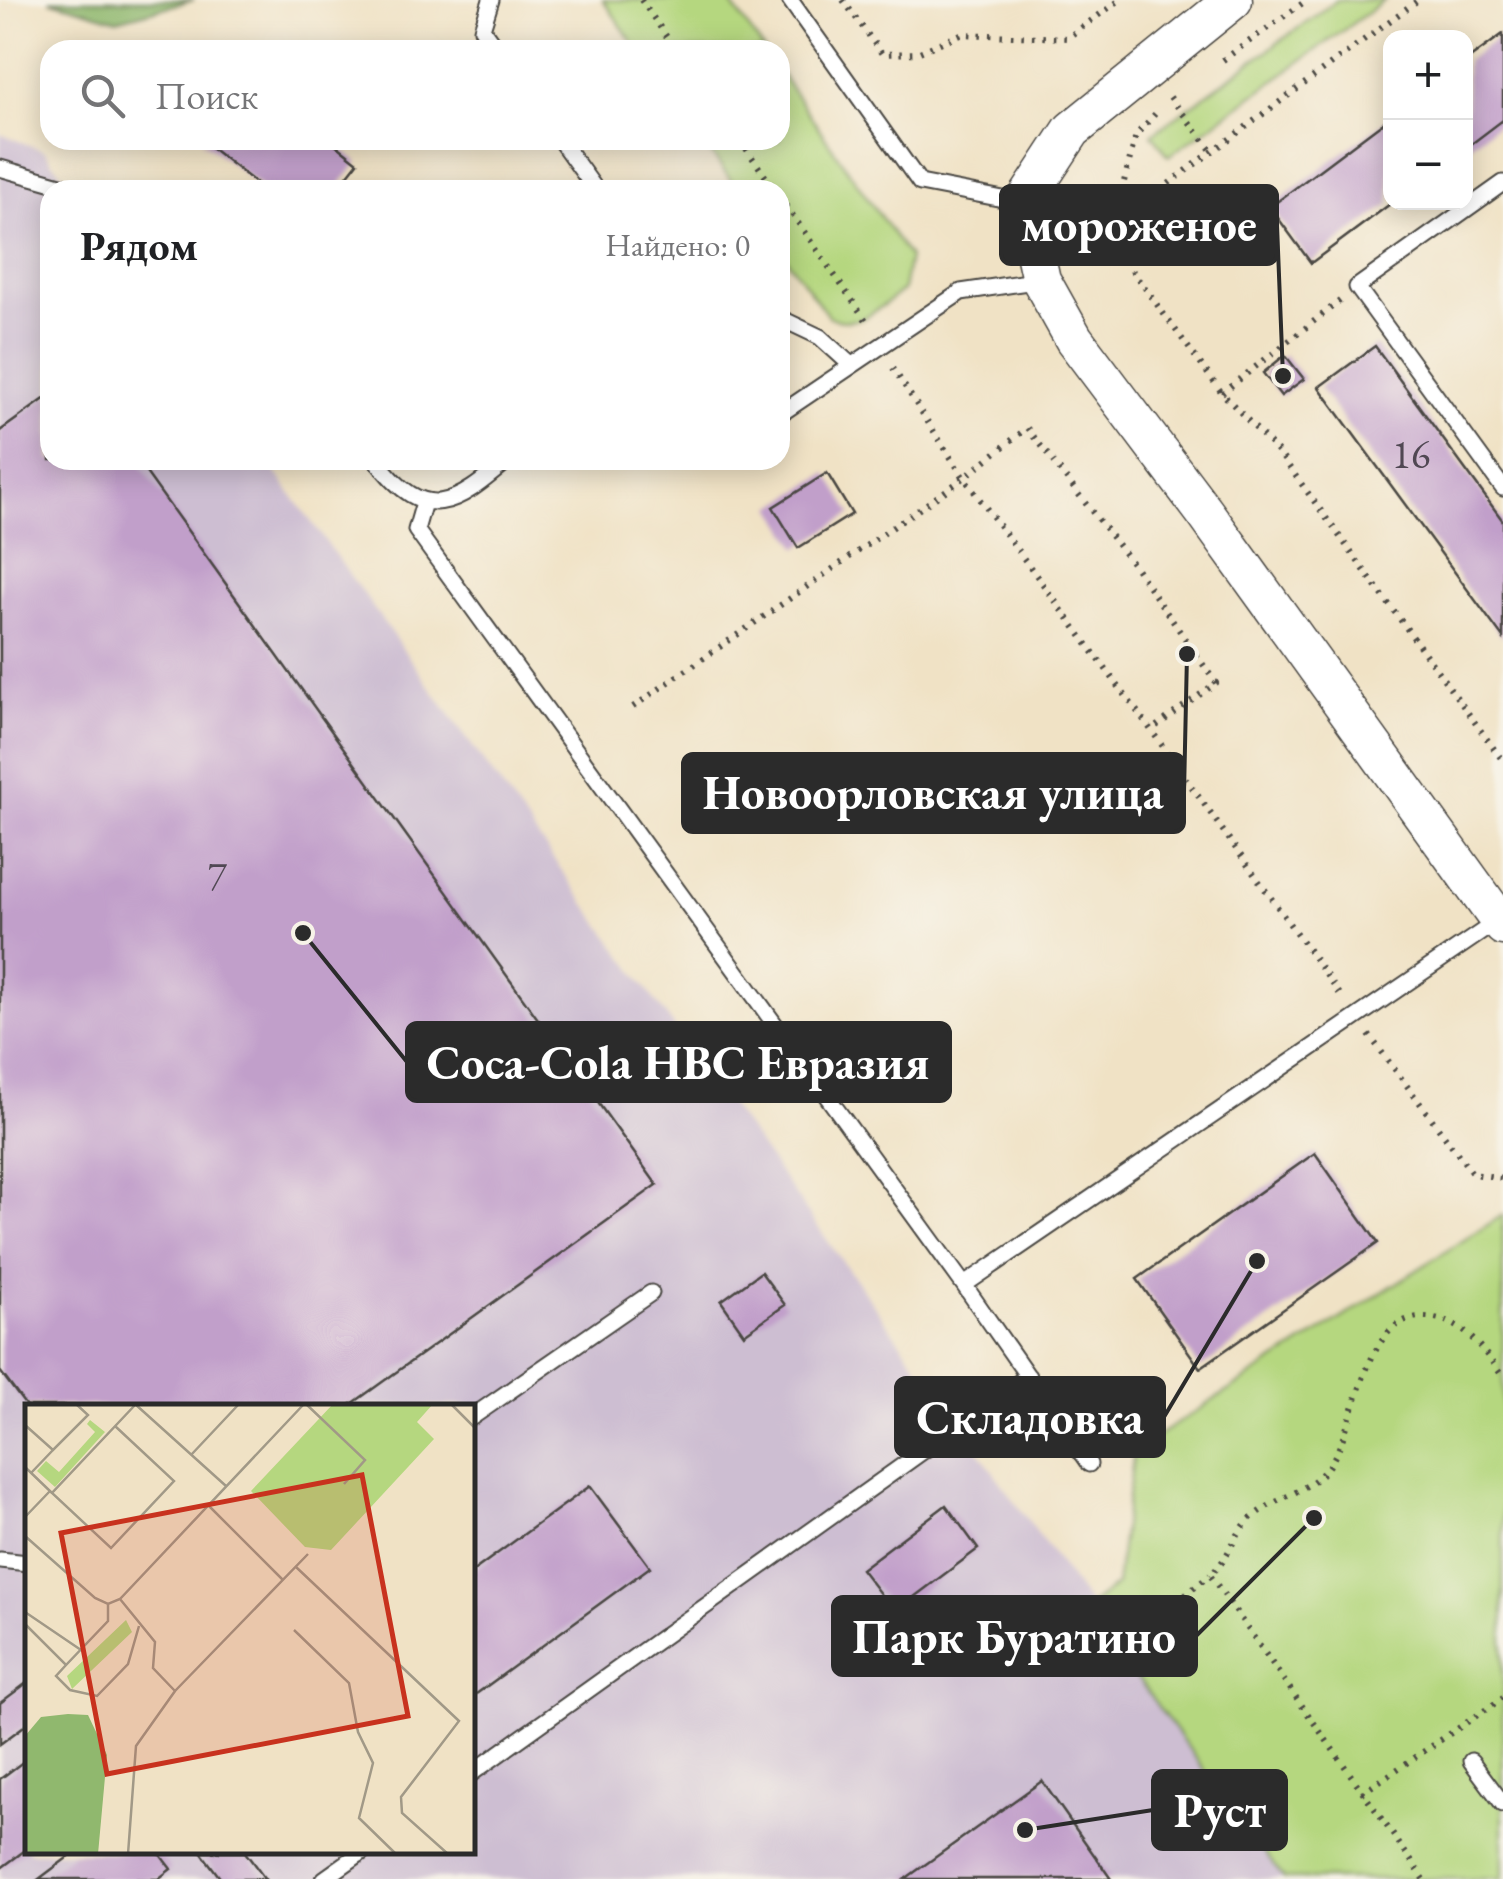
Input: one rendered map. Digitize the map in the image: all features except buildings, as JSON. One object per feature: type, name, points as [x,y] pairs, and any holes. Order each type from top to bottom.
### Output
[{"type":"street","points":[[1233,0],[1072,130],[1024,203],[1041,280],[1074,340],[1205,512],[1501,923]]},
{"type":"lane","points":[[490,40],[482,29],[491,0]]},
{"type":"lane","points":[[790,0],[920,183],[1024,203]]},
{"type":"lane","points":[[567,150],[589,180]]},
{"type":"lane","points":[[0,168],[43,180]]},
{"type":"lane","points":[[1503,183],[1358,287],[1503,488]]},
{"type":"lane","points":[[790,407],[961,292],[1041,280]]},
{"type":"lane","points":[[790,323],[820,337],[850,365]]},
{"type":"lane","points":[[383,470],[392,482],[424,502],[461,499],[496,470]]},
{"type":"lane","points":[[424,502],[416,530],[964,1285],[1088,1464]]},
{"type":"lane","points":[[964,1285],[1501,923]]},
{"type":"lane","points":[[475,1415],[651,1292]]},
{"type":"lane","points":[[475,1770],[1028,1376]]},
{"type":"lane","points":[[0,1560],[25,1564]]},
{"type":"lane","points":[[1471,1761],[1503,1804]]},
{"type":"lane","points":[[324,1879],[359,1854]]},
{"type":"path","points":[[641,0],[669,40]]},
{"type":"path","points":[[843,0],[882,54],[918,53],[960,34],[1067,38],[1120,0]]},
{"type":"path","points":[[1216,65],[1308,0]]},
{"type":"path","points":[[1118,221],[1418,0]]},
{"type":"path","points":[[1186,86],[1170,97],[1136,136],[1122,177],[1118,221],[1133,272],[1222,393],[1280,454],[1503,761]]},
{"type":"path","points":[[1170,97],[1212,150]]},
{"type":"path","points":[[747,150],[768,180]]},
{"type":"path","points":[[790,211],[882,344],[904,391],[964,478],[1151,730],[1356,1018],[1474,1174],[1503,1178]]},
{"type":"path","points":[[1222,393],[1358,287]]},
{"type":"path","points":[[634,707],[964,478],[1027,428],[1135,567],[1216,683],[1151,730]]},
{"type":"path","points":[[1177,1602],[1227,1562],[1231,1545],[1249,1520],[1310,1485],[1328,1467],[1346,1436],[1372,1354],[1387,1332],[1414,1317],[1439,1317],[1457,1325],[1478,1343],[1503,1376]]},
{"type":"path","points":[[1210,1575],[1424,1879]]},
{"type":"path","points":[[1362,1793],[1503,1698]]},
{"type":"shaded area","points":[[0,134],[45,151],[66,180],[40,180],[40,470],[274,470],[1286,1879],[0,1879]]},
{"type":"green space","points":[[49,0],[194,0],[117,20]]},
{"type":"green space","points":[[603,0],[729,0],[757,40],[631,40]]},
{"type":"green space","points":[[1337,0],[1385,0],[1169,156],[1152,134]]},
{"type":"green space","points":[[790,87],[909,257],[903,290],[858,319],[828,316],[790,264],[790,180],[731,180],[709,150],[790,150]]},
{"type":"green space","points":[[1503,1215],[1503,1879],[1284,1879],[1086,1608],[1116,1585],[1134,1451]]},
{"type":"place","name":"мороженое","points":[[1283,376]]},
{"type":"place","name":"Новоорловская улица","points":[[1187,654]]},
{"type":"place","name":"Coca-Cola HBC Евразия","points":[[303,933]]},
{"type":"place","name":"Складовка","points":[[1257,1261]]},
{"type":"place","name":"Парк Буратино","points":[[1314,1518]]},
{"type":"place","name":"Руст","points":[[1025,1830]]}]
